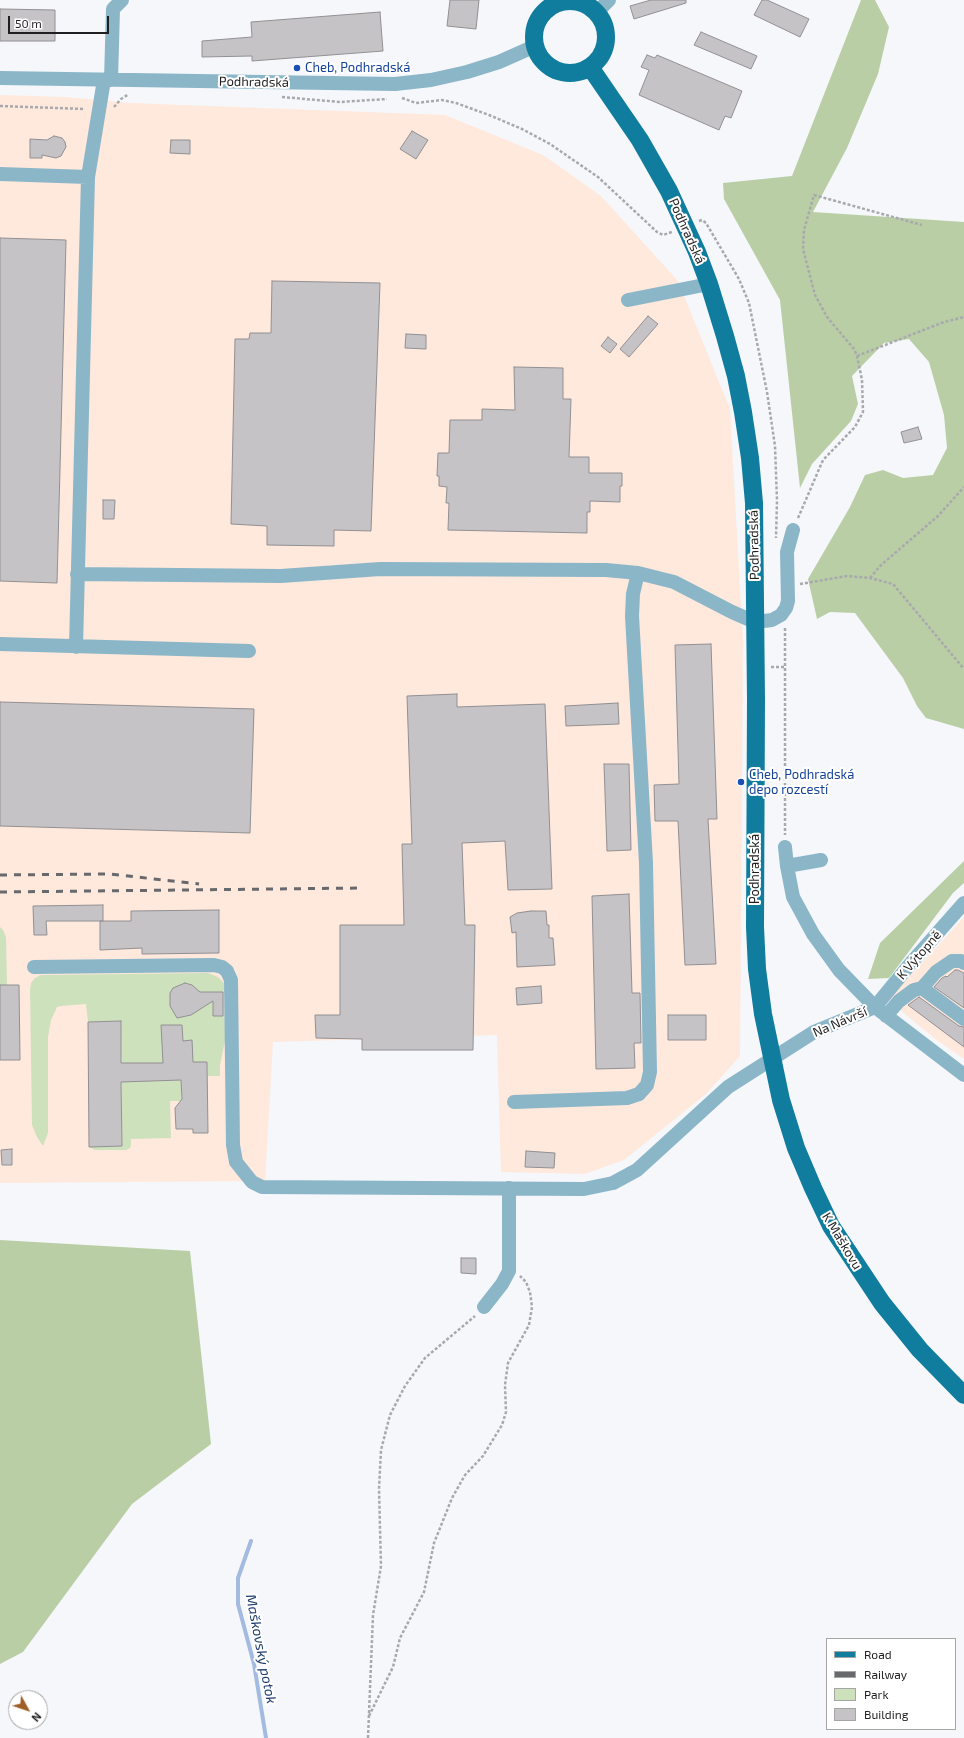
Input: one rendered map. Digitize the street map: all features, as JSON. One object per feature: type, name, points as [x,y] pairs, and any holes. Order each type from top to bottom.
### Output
[{"type":"main road","points":[[571,2],[585,5],[596,13],[604,26],[605,41],[600,56],[590,67],[568,73],[554,69],[542,59],[535,46],[535,32],[537,24],[548,4],[571,2]]},
{"type":"main road","name":"Podhradská","points":[[590,67],[640,140],[669,191],[697,252],[709,284],[736,376],[744,412],[754,503],[755,928],[757,969],[763,1014],[772,1059]]},
{"type":"main road","name":"K Maškovu","points":[[772,1059],[781,1100],[796,1148],[831,1226],[882,1303],[920,1350],[964,1395]]},
{"type":"street","points":[[76,646],[88,177],[99,111],[107,80],[114,9],[122,0]]},
{"type":"street","points":[[596,13],[609,0]]},
{"type":"street","name":"Podhradská","points":[[0,78],[395,84],[431,80],[467,72],[499,62],[535,46]]},
{"type":"street","points":[[0,174],[88,177]]},
{"type":"street","points":[[628,300],[709,284]]},
{"type":"street","points":[[77,574],[281,576],[380,569],[606,570],[638,573],[674,582],[732,612],[755,622],[772,620],[781,615],[786,608],[788,601],[787,552],[793,530]]},
{"type":"street","points":[[514,1102],[627,1098],[639,1094],[647,1085],[650,1072],[646,863],[632,616],[633,594],[638,573]]},
{"type":"street","points":[[0,644],[249,651]]},
{"type":"street","points":[[785,847],[786,866],[793,897],[813,934],[839,970],[875,1007]]},
{"type":"street","points":[[786,866],[821,860]]},
{"type":"street","name":"K Výtopně","points":[[875,1007],[911,963],[964,903]]},
{"type":"street","points":[[886,1016],[899,1001],[914,990],[922,988],[936,972],[952,962],[961,960],[964,963]]},
{"type":"street","name":"Na Návrší","points":[[34,967],[214,965],[222,967],[227,971],[231,980],[233,1145],[236,1162],[252,1182],[262,1187],[584,1189],[613,1183],[637,1170],[728,1087],[814,1032],[875,1007],[964,1075]]},
{"type":"street","points":[[922,988],[964,1019]]},
{"type":"street","points":[[484,1307],[502,1284],[509,1271],[509,1188]]},
{"type":"path","points":[[0,106],[112,113],[115,105],[121,99],[132,93]]},
{"type":"path","points":[[278,96],[306,100],[340,102],[402,98],[416,103],[442,100],[456,103],[496,118],[550,144],[598,177],[657,232],[663,235],[675,230]]},
{"type":"path","points":[[793,530],[823,460],[855,427],[863,412],[862,380],[857,356],[854,349],[827,317],[815,295],[807,267],[803,249],[804,230],[814,195],[922,225]]},
{"type":"path","points":[[857,356],[937,324],[964,317]]},
{"type":"path","points":[[870,578],[880,566],[938,516],[964,487]]},
{"type":"path","points":[[788,586],[847,576],[870,578],[893,584],[964,670]]},
{"type":"path","points":[[784,621],[785,847]]},
{"type":"path","points":[[369,1716],[393,1667],[400,1638],[424,1592],[434,1544],[452,1498],[466,1475],[483,1456],[502,1425],[506,1412],[505,1386],[508,1363],[529,1325],[532,1308],[530,1292],[526,1282],[517,1274],[509,1271]]},
{"type":"path","points":[[368,1738],[373,1615],[381,1566],[378,1490],[381,1458],[390,1414],[405,1386],[425,1358],[484,1307]]},
{"type":"shaded area","points":[[0,95],[65,97],[131,103],[445,115],[543,155],[601,196],[678,281],[730,409],[743,643],[740,1056],[706,1094],[624,1160],[585,1174],[501,1172],[497,1035],[273,1042],[265,1181],[0,1183]]},
{"type":"shaded area","points":[[964,917],[964,1059],[934,1038],[888,1000]]},
{"type":"green space","points":[[861,0],[875,0],[889,27],[878,74],[847,148],[813,212],[964,222],[964,729],[926,718],[917,706],[903,678],[855,613],[830,612],[817,619],[808,579],[850,507],[865,475],[883,470],[903,478],[933,475],[947,448],[944,415],[929,362],[909,339],[884,343],[852,376],[858,404],[851,421],[812,464],[800,488],[780,300],[724,199],[723,183],[792,176]]},
{"type":"green space","points":[[964,861],[964,883],[953,893],[889,978],[868,979],[880,943]]},
{"type":"green space","points":[[0,927],[6,937],[7,985],[0,985]]},
{"type":"green space","points":[[208,973],[218,977],[224,983],[226,992],[224,993],[226,1036],[220,1065],[220,1076],[208,1076],[207,1062],[181,1063],[163,1057],[163,1063],[138,1063],[138,1081],[181,1080],[181,1101],[170,1101],[171,1138],[131,1139],[130,1148],[126,1150],[95,1150],[89,1147],[122,1146],[121,1021],[88,1022],[86,1004],[57,1007],[51,1020],[48,1037],[48,1133],[43,1146],[32,1125],[30,989],[31,983],[35,978],[41,975]]},
{"type":"green space","points":[[0,1240],[190,1251],[211,1444],[132,1504],[23,1652],[0,1664]]},
{"type":"building","points":[[450,0],[479,0],[476,29],[447,26]]},
{"type":"building","points":[[651,0],[686,0],[686,3],[634,19],[630,6]]},
{"type":"building","points":[[762,0],[767,0],[809,19],[800,37],[754,15]]},
{"type":"building","points":[[0,9],[55,10],[55,41],[0,41]]},
{"type":"building","points":[[380,12],[383,51],[252,61],[252,56],[202,57],[202,41],[252,37],[251,22]]},
{"type":"building","points":[[701,32],[757,56],[751,69],[694,45]]},
{"type":"building","points":[[647,55],[655,58],[657,55],[742,91],[731,118],[725,116],[719,130],[639,95],[649,70],[641,67]]},
{"type":"building","points":[[412,131],[428,140],[416,159],[400,149]]},
{"type":"building","points":[[54,136],[62,138],[65,142],[66,147],[61,156],[56,158],[42,155],[42,158],[30,158],[30,139],[47,140]]},
{"type":"building","points":[[171,140],[190,140],[190,154],[170,153]]},
{"type":"building","points":[[0,238],[66,240],[57,583],[0,581]]},
{"type":"building","points":[[272,281],[380,283],[371,531],[334,530],[334,546],[267,545],[267,526],[231,524],[235,339],[249,339],[250,333],[271,333]]},
{"type":"building","points":[[648,316],[658,324],[629,357],[620,349]]},
{"type":"building","points":[[406,334],[426,335],[426,349],[405,348]]},
{"type":"building","points":[[608,337],[617,344],[610,353],[601,346]]},
{"type":"building","points":[[514,367],[563,368],[563,399],[571,399],[569,457],[589,457],[589,473],[622,473],[620,502],[590,501],[590,512],[587,512],[587,533],[448,530],[449,503],[446,503],[447,487],[439,486],[439,476],[437,476],[438,453],[449,453],[450,420],[482,420],[482,409],[515,410]]},
{"type":"building","points":[[918,427],[922,439],[904,443],[901,432]]},
{"type":"building","points":[[103,500],[115,500],[114,519],[103,519]]},
{"type":"building","points":[[711,644],[717,819],[708,819],[716,964],[685,965],[678,821],[655,821],[654,785],[679,784],[675,645]]},
{"type":"building","points":[[457,694],[457,707],[545,704],[552,889],[508,890],[505,841],[462,843],[465,925],[475,925],[473,1050],[362,1050],[362,1039],[316,1038],[315,1015],[340,1015],[340,925],[404,925],[402,844],[412,844],[407,696]]},
{"type":"building","points":[[0,702],[254,709],[250,833],[0,826]]},
{"type":"building","points":[[618,703],[619,724],[566,726],[565,706]]},
{"type":"building","points":[[604,764],[629,764],[631,850],[607,851]]},
{"type":"building","points":[[629,894],[632,993],[640,993],[641,1043],[634,1043],[635,1068],[596,1069],[592,896]]},
{"type":"building","points":[[103,905],[103,921],[46,921],[47,935],[34,935],[33,906]]},
{"type":"building","points":[[219,910],[219,953],[142,954],[142,948],[100,950],[100,921],[131,921],[131,911]]},
{"type":"building","points":[[546,911],[547,925],[549,925],[549,938],[553,938],[555,965],[517,967],[516,932],[512,933],[510,917],[517,913]]},
{"type":"building","points":[[955,970],[964,973],[964,1008],[934,987],[942,978],[947,977]]},
{"type":"building","points":[[185,983],[192,985],[200,992],[223,992],[223,1016],[213,1016],[213,1001],[191,1015],[177,1018],[170,1006],[170,993],[173,988]]},
{"type":"building","points":[[0,985],[19,985],[20,1060],[0,1060]]},
{"type":"building","points":[[541,986],[542,1003],[517,1005],[516,988]]},
{"type":"building","points":[[919,997],[959,1026],[964,1027],[964,1047],[908,1005]]},
{"type":"building","points":[[668,1015],[706,1015],[706,1040],[668,1040]]},
{"type":"building","points":[[121,1021],[121,1063],[163,1063],[161,1025],[182,1025],[183,1041],[192,1040],[193,1062],[207,1062],[208,1133],[193,1133],[193,1129],[176,1129],[175,1108],[182,1099],[181,1080],[121,1082],[122,1146],[89,1147],[88,1022]]},
{"type":"building","points":[[12,1149],[12,1165],[2,1165],[1,1150]]},
{"type":"building","points":[[526,1151],[555,1153],[554,1168],[525,1167]]},
{"type":"building","points":[[461,1258],[476,1258],[476,1274],[461,1273]]},
{"type":"waterway","name":"Maškovský potok","points":[[251,1541],[238,1578],[238,1604],[254,1664],[266,1738]]},
{"type":"railway","points":[[0,875],[110,874],[199,884]]},
{"type":"railway","points":[[0,892],[363,888]]},
{"type":"place","name":"Cheb, Podhradská","points":[[297,68]]},
{"type":"place","name":"Cheb, Podhradská depo rozcestí","points":[[741,782]]}]
